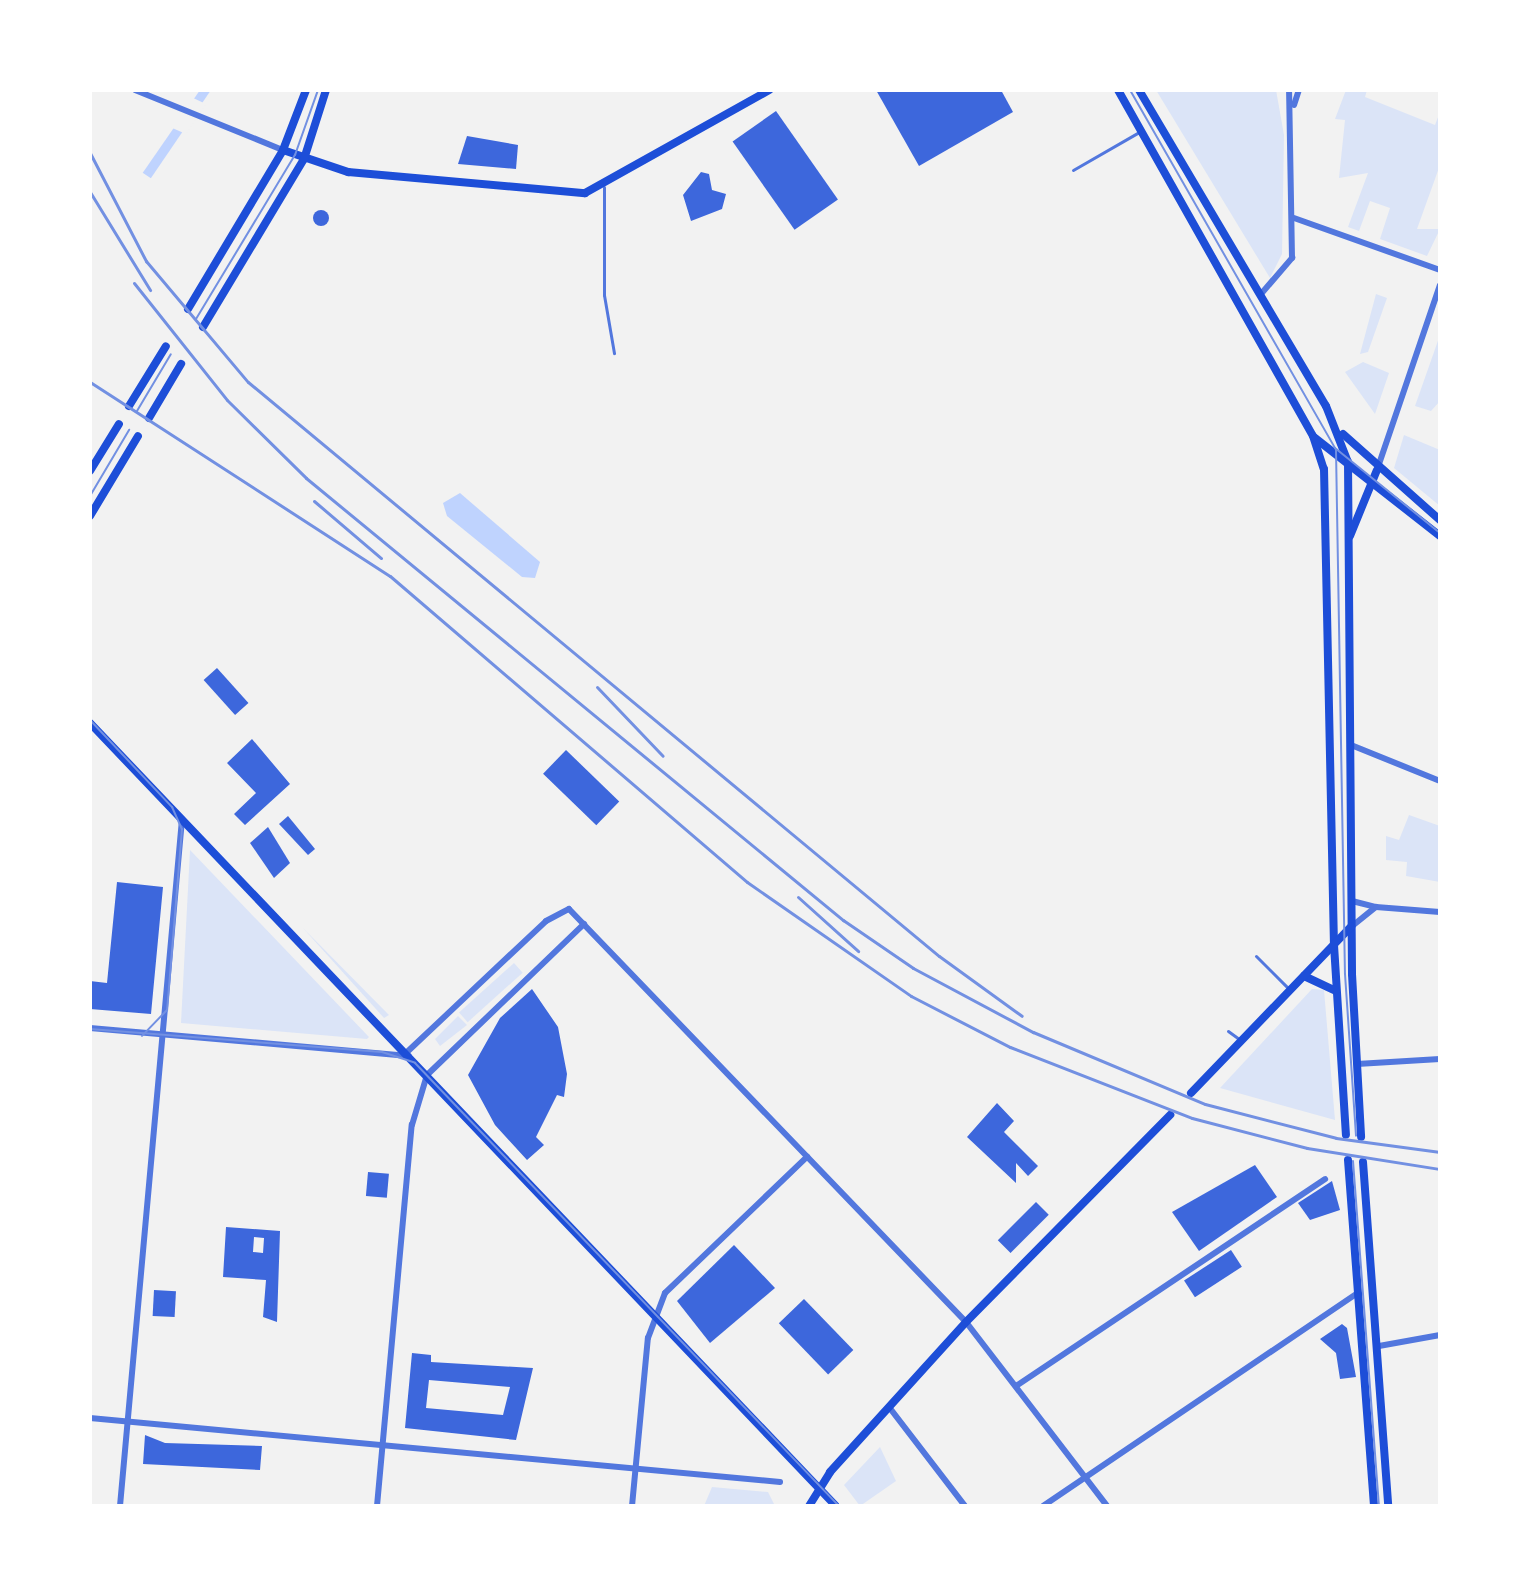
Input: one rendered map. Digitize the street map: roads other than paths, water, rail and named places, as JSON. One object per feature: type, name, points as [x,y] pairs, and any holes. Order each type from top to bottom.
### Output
[{"type":"main road","points":[[188,309],[283,150],[306,90]]},
{"type":"main road","points":[[203,327],[304,159],[326,90]]},
{"type":"main road","points":[[283,150],[304,159],[424,180],[585,193],[604,187],[769,90]]},
{"type":"main road","points":[[1118,90],[1313,436],[1329,511],[1334,945],[1346,1135]]},
{"type":"main road","points":[[1139,90],[1338,427],[1377,470],[1440,520]]},
{"type":"main road","points":[[129,406],[166,346]]},
{"type":"main road","points":[[149,418],[181,364]]},
{"type":"main road","points":[[90,471],[119,424]]},
{"type":"main road","points":[[1338,427],[1350,469],[1351,927],[1361,1137]]},
{"type":"main road","points":[[90,516],[138,436]]},
{"type":"main road","points":[[1313,436],[1371,486],[1440,536]]},
{"type":"main road","points":[[1348,539],[1377,470]]},
{"type":"main road","points":[[90,723],[656,1312],[836,1506]]},
{"type":"main road","points":[[1191,1093],[1351,927]]},
{"type":"main road","points":[[1304,976],[1336,991]]},
{"type":"main road","points":[[809,1506],[821,1487],[889,1407],[966,1322],[1170,1115]]},
{"type":"main road","points":[[1348,1160],[1355,1295],[1374,1506]]},
{"type":"main road","points":[[1363,1162],[1379,1346],[1388,1506]]},
{"type":"street","points":[[135,90],[197,120],[283,150]]},
{"type":"street","points":[[1261,294],[1292,258],[1294,105],[1289,90]]},
{"type":"street","points":[[1294,105],[1299,90]]},
{"type":"street","points":[[1294,218],[1440,270]]},
{"type":"street","points":[[1377,470],[1440,285]]},
{"type":"street","points":[[1351,745],[1440,781]]},
{"type":"street","points":[[120,1506],[182,820]]},
{"type":"street","points":[[1352,901],[1376,907],[1440,912]]},
{"type":"street","points":[[1351,927],[1376,907]]},
{"type":"street","points":[[90,1028],[407,1054],[546,921],[569,909],[966,1322],[1107,1506]]},
{"type":"street","points":[[377,1506],[412,1125],[427,1075],[584,924]]},
{"type":"street","points":[[1357,1064],[1440,1059]]},
{"type":"street","points":[[632,1506],[656,1312],[665,1293],[807,1157]]},
{"type":"street","points":[[1016,1386],[1325,1179]]},
{"type":"street","points":[[1043,1506],[1355,1295]]},
{"type":"street","points":[[1379,1346],[1440,1335]]},
{"type":"street","points":[[889,1407],[965,1506]]},
{"type":"street","points":[[90,1418],[780,1482]]},
{"type":"lane","points":[[1073,170],[1141,130]]},
{"type":"lane","points":[[604,187],[604,295],[614,353]]},
{"type":"lane","points":[[1256,956],[1291,991]]},
{"type":"lane","points":[[1228,1031],[1242,1042]]},
{"type":"water","points":[[200,90],[211,90],[151,178],[90,249]]},
{"type":"water","points":[[460,493],[540,562],[535,578],[522,577],[447,516],[443,503]]},
{"type":"tram line","points":[[196,319],[295,155],[318,90]]},
{"type":"tram line","points":[[1130,90],[1336,450],[1345,974],[1356,1136]]},
{"type":"tram line","points":[[137,411],[171,354]]},
{"type":"tram line","points":[[90,496],[129,430]]},
{"type":"tram line","points":[[1335,448],[1440,533]]},
{"type":"tram line","points":[[90,720],[172,807],[182,829],[167,1010],[142,1036]]},
{"type":"tram line","points":[[90,722],[91,803]]},
{"type":"tram line","points":[[90,1029],[382,1052],[415,1063],[839,1506]]},
{"type":"tram line","points":[[1353,1161],[1379,1506]]},
{"type":"railway","points":[[90,153],[146,261],[248,382],[939,956],[1022,1016]]},
{"type":"railway","points":[[90,192],[150,290]]},
{"type":"railway","points":[[134,283],[227,400],[306,478],[843,920],[913,968],[1033,1032],[1205,1104],[1336,1138],[1440,1152]]},
{"type":"railway","points":[[90,382],[390,576],[747,882],[911,996],[1010,1047],[1192,1118],[1307,1148],[1440,1169]]},
{"type":"railway","points":[[314,501],[381,558]]},
{"type":"railway","points":[[597,687],[663,756]]},
{"type":"railway","points":[[798,897],[858,951]]}]
